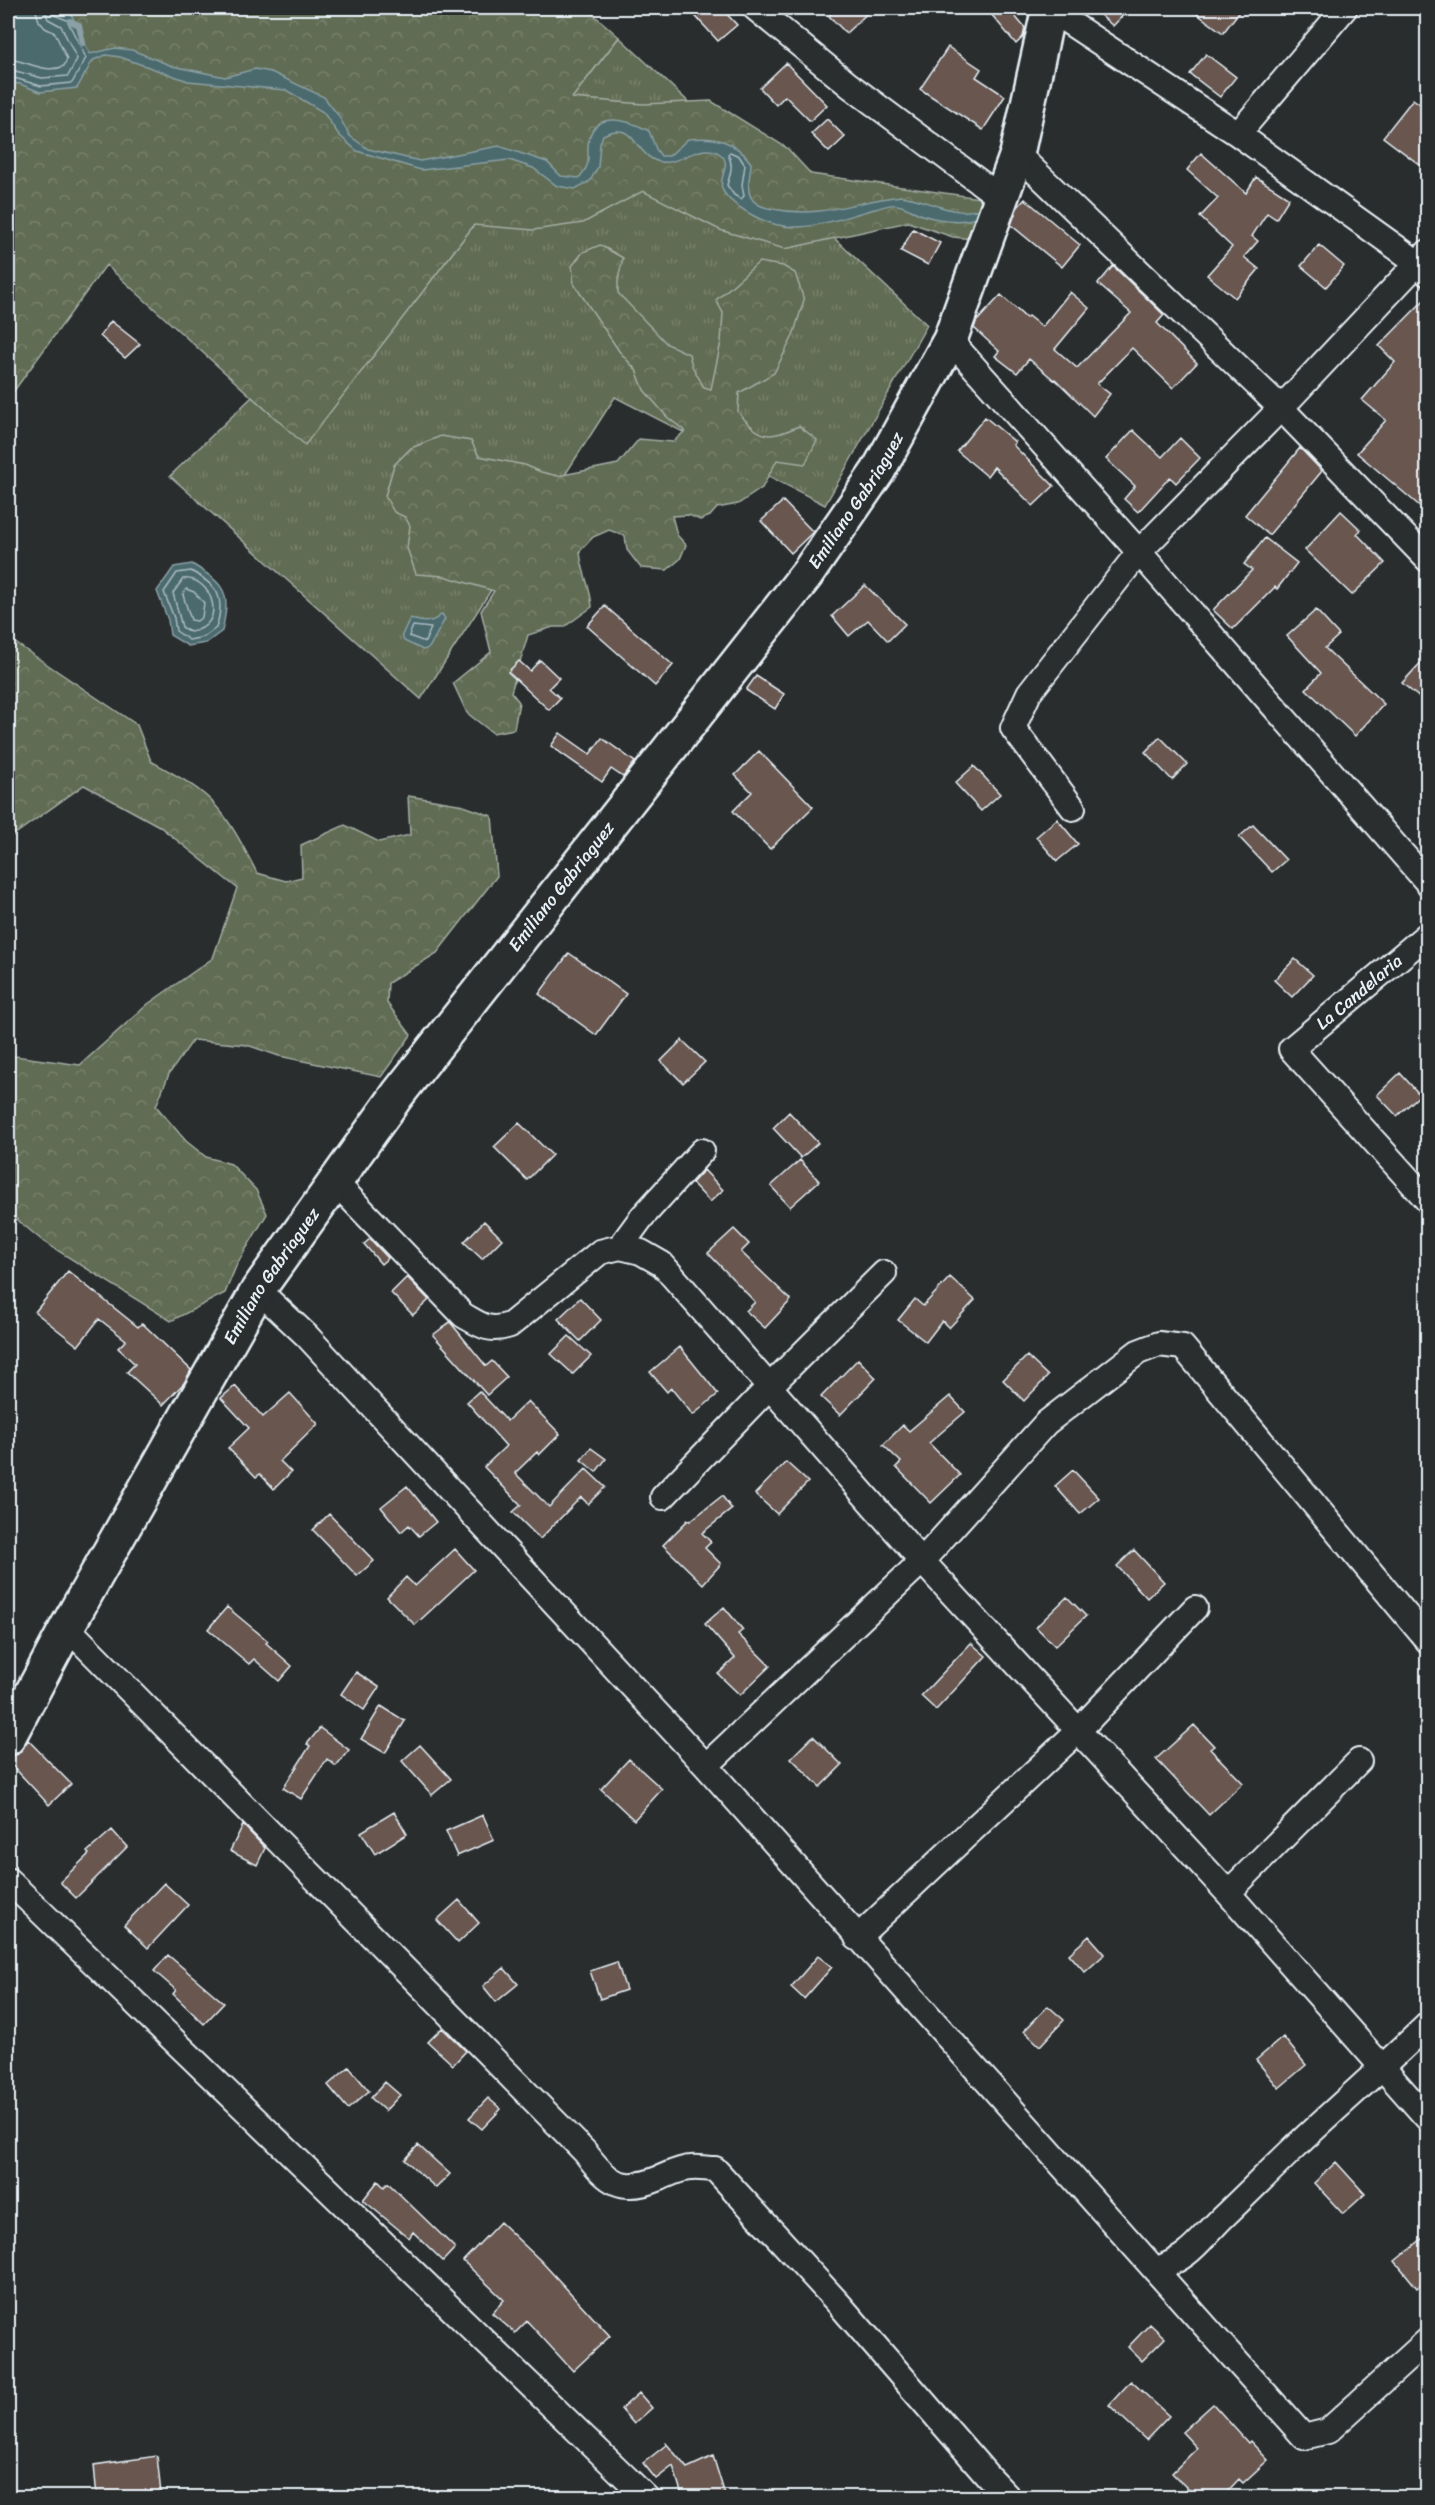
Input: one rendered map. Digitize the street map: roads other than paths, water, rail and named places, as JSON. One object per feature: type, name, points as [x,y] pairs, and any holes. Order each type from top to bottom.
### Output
[{"type":"main road","name":"Emiliano Gabriaguez","points":[[8,1738],[67,1627],[258,1290],[398,1094],[807,574],[878,471],[950,340],[1017,154],[1049,8]]},
{"type":"street","points":[[755,8],[849,85],[1001,198]]},
{"type":"street","points":[[1049,8],[1238,134],[1424,263],[1139,552],[1029,693],[1013,728],[1073,808]]},
{"type":"street","points":[[1238,134],[1345,8]]},
{"type":"street","points":[[1017,154],[1281,408],[1428,560]]},
{"type":"street","points":[[950,340],[1428,883]]},
{"type":"street","name":"La Candelaria","points":[[1428,934],[1291,1049],[1428,1201]]},
{"type":"street","points":[[620,1247],[642,1217],[702,1151]]},
{"type":"street","points":[[336,1183],[463,1315],[483,1327],[497,1329],[510,1325],[600,1252],[620,1247],[641,1252],[662,1264],[922,1561],[1228,1893],[1428,2119]]},
{"type":"street","points":[[663,1497],[770,1386],[884,1274]]},
{"type":"street","points":[[258,1290],[307,1336],[706,1766],[1304,2437],[1328,2431],[1428,2340]]},
{"type":"street","points":[[706,1766],[922,1561],[1046,1423],[1138,1352],[1159,1344],[1183,1347],[1428,1641]]},
{"type":"street","points":[[857,1938],[1078,1731],[1195,1608]]},
{"type":"street","points":[[67,1627],[613,2183],[632,2186],[648,2183],[690,2167],[715,2169],[839,2304],[1009,2498]]},
{"type":"street","points":[[1228,1893],[1359,1761]]},
{"type":"street","points":[[8,1880],[647,2498]]},
{"type":"street","points":[[1155,2270],[1178,2261],[1202,2241],[1219,2221],[1295,2147],[1428,2024]]},
{"type":"water","points":[[8,8],[46,8],[71,14],[90,54],[115,48],[132,50],[172,66],[225,77],[255,69],[271,72],[324,97],[350,136],[368,149],[420,161],[499,146],[547,162],[561,176],[579,178],[588,163],[588,145],[593,130],[599,124],[615,120],[624,121],[649,131],[661,156],[669,156],[688,139],[715,139],[738,149],[751,163],[749,191],[751,198],[766,208],[791,212],[822,211],[901,196],[952,210],[972,211],[983,208],[981,217],[944,220],[891,205],[814,226],[784,226],[752,215],[727,196],[721,184],[725,162],[720,154],[712,150],[704,150],[671,162],[662,162],[647,155],[632,138],[621,131],[603,135],[598,167],[590,181],[575,189],[557,186],[533,168],[509,160],[421,170],[357,151],[339,135],[323,112],[286,90],[188,81],[120,57],[106,55],[93,60],[77,88],[40,92],[20,84],[8,83]]},
{"type":"water","points":[[192,564],[219,584],[226,607],[222,631],[206,643],[188,646],[170,635],[168,620],[157,591],[174,567]]},
{"type":"water","points":[[442,614],[445,619],[429,648],[423,650],[404,641],[402,635],[410,618],[427,622]]},
{"type":"waterway","points":[[70,21],[79,25],[83,43]]}]
